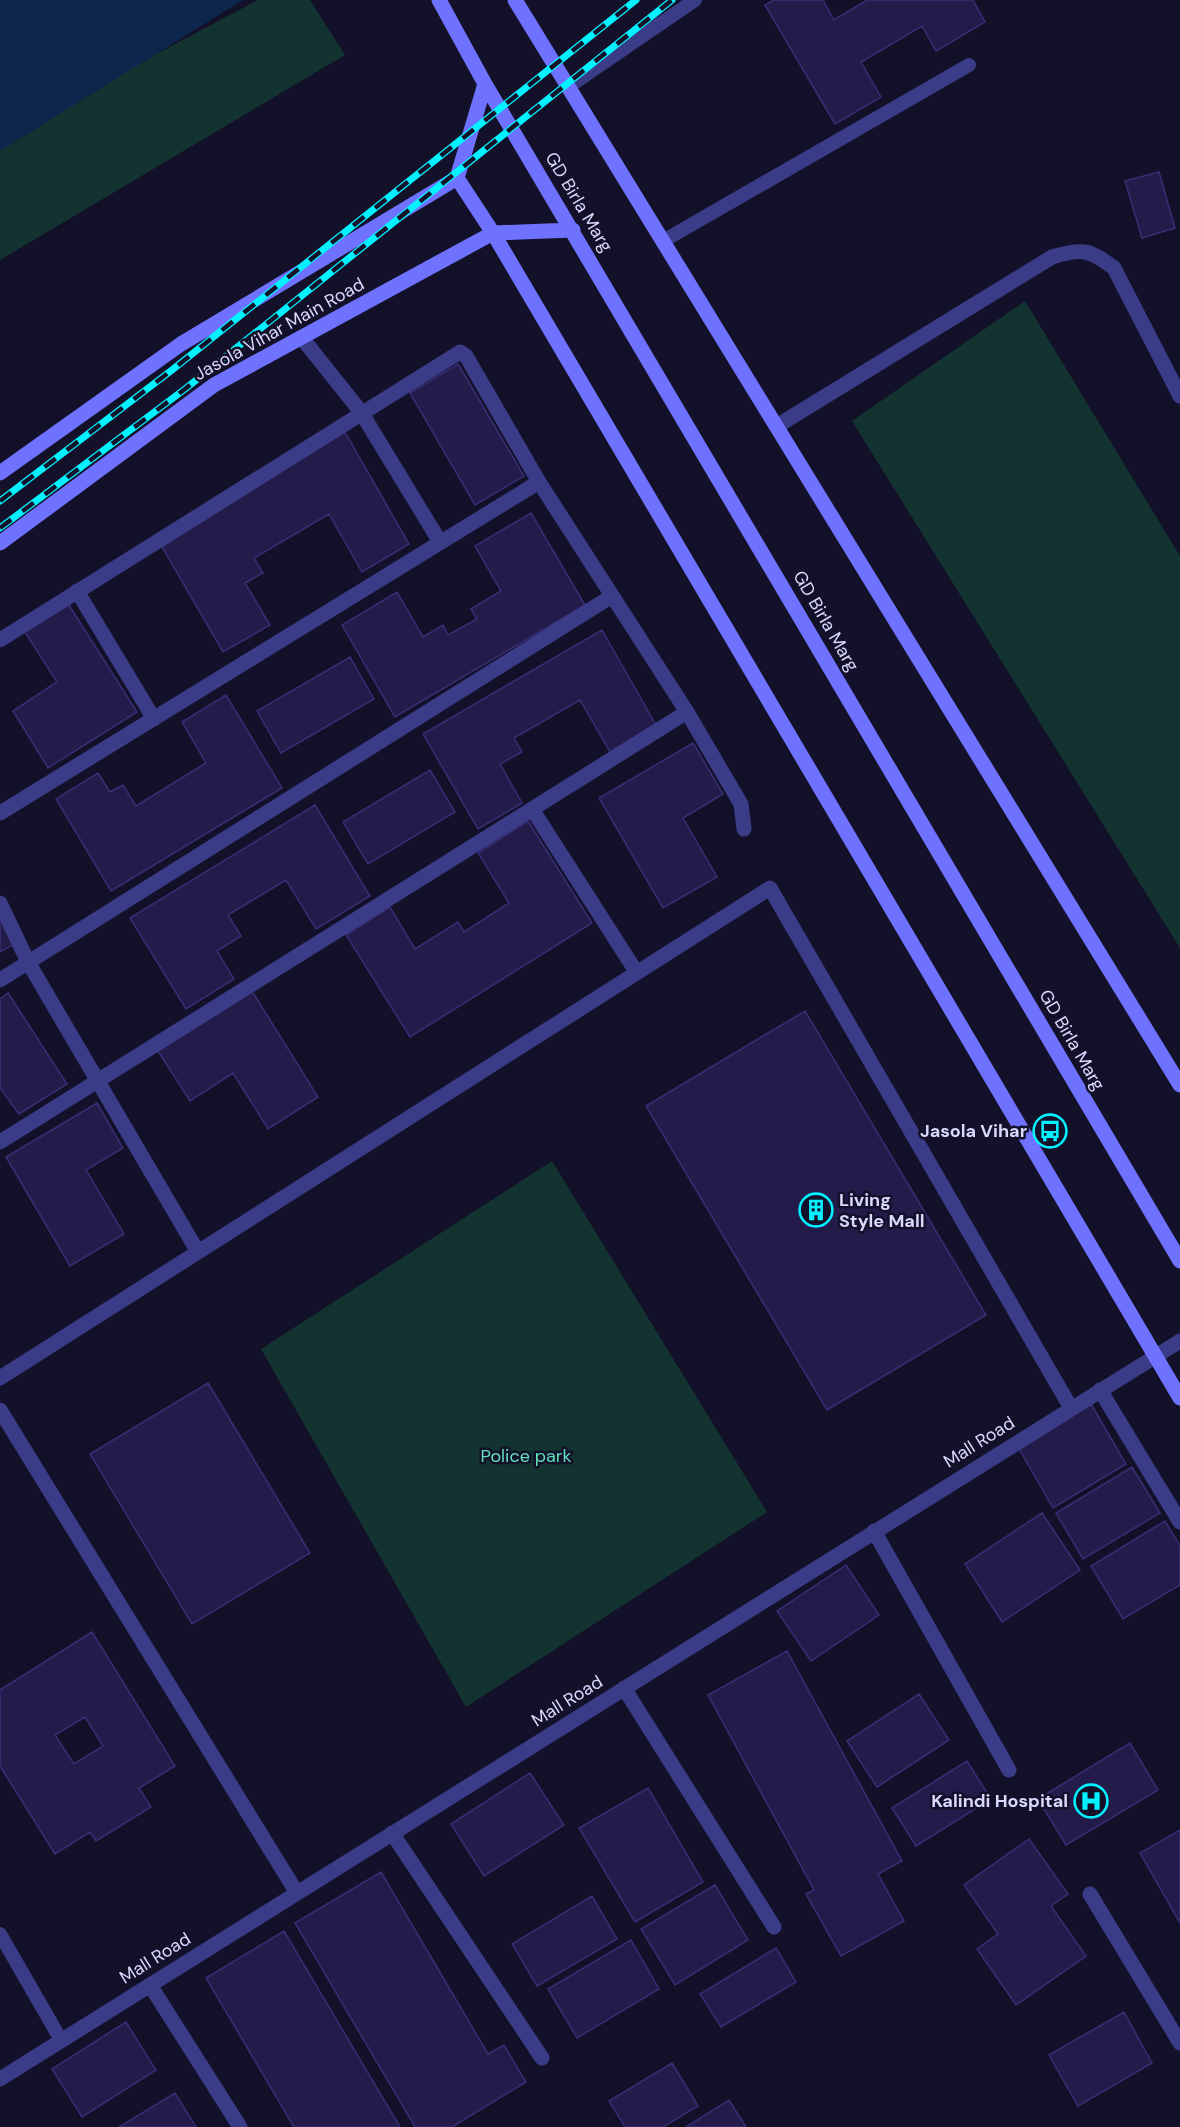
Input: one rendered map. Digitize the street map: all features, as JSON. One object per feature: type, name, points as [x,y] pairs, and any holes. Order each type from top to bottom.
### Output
[{"type":"main road","name":"GD Birla Marg","points":[[440,0],[485,84],[1180,1261]]},
{"type":"main road","points":[[515,0],[1180,1085]]},
{"type":"main road","points":[[485,84],[457,178],[493,233],[1180,1398]]},
{"type":"main road","name":"Jasola Vihar Main Road","points":[[0,473],[181,344],[457,178]]},
{"type":"main road","name":"Jasola Vihar Main Road","points":[[0,543],[214,386],[493,233],[573,230]]},
{"type":"street","points":[[777,426],[1052,257],[1075,250],[1096,254],[1114,268],[1180,395]]},
{"type":"street","points":[[302,338],[361,412],[440,542]]},
{"type":"street","points":[[0,640],[460,352],[466,356],[539,482],[687,712],[741,804],[744,829]]},
{"type":"street","points":[[0,813],[539,482]]},
{"type":"street","points":[[77,591],[154,719]]},
{"type":"street","points":[[0,980],[612,596]]},
{"type":"street","points":[[0,1142],[687,712]]},
{"type":"street","points":[[532,809],[636,973]]},
{"type":"street","points":[[0,1378],[770,888],[1071,1408]]},
{"type":"street","points":[[0,903],[28,963],[198,1252]]},
{"type":"street","name":"Mall Road","points":[[0,2079],[1180,1341]]},
{"type":"street","points":[[1100,1390],[1180,1522]]},
{"type":"street","points":[[0,1410],[297,1893]]},
{"type":"street","points":[[874,1531],[1009,1770]]},
{"type":"street","points":[[624,1688],[774,1927]]},
{"type":"street","points":[[392,1833],[542,2058]]},
{"type":"street","points":[[1090,1894],[1180,2043]]},
{"type":"street","points":[[150,1984],[240,2127]]},
{"type":"lane","points":[[568,87],[695,0]]},
{"type":"lane","points":[[663,241],[969,64]]},
{"type":"lane","points":[[0,1934],[61,2040]]},
{"type":"green space","points":[[258,0],[310,0],[345,55],[0,260],[0,137]]},
{"type":"green space","points":[[1025,301],[1180,556],[1180,948],[852,421]]},
{"type":"green space","name":"Police park","points":[[552,1161],[767,1512],[466,1707],[261,1349]]},
{"type":"water","points":[[0,0],[243,0],[0,151]]},
{"type":"building","points":[[774,0],[823,0],[834,20],[867,0],[973,0],[985,22],[936,51],[922,26],[861,62],[881,97],[835,124],[765,5]]},
{"type":"building","points":[[1159,172],[1175,228],[1142,238],[1125,181]]},
{"type":"building","points":[[458,364],[524,476],[475,505],[410,393]]},
{"type":"building","points":[[345,432],[409,544],[362,572],[329,514],[254,558],[263,573],[245,583],[270,625],[223,652],[158,540]]},
{"type":"building","points":[[531,513],[585,605],[395,717],[342,625],[397,592],[423,637],[443,625],[448,635],[477,619],[471,609],[501,591],[475,546]]},
{"type":"building","points":[[67,602],[137,712],[48,768],[13,711],[57,682],[23,629]]},
{"type":"building","points":[[602,630],[656,725],[610,752],[580,700],[514,738],[522,752],[500,764],[522,803],[478,829],[423,734]]},
{"type":"building","points":[[350,657],[374,699],[281,753],[257,711]]},
{"type":"building","points":[[226,695],[282,788],[111,891],[56,799],[98,773],[110,792],[123,785],[136,806],[206,763],[182,722]]},
{"type":"building","points":[[693,743],[723,794],[683,818],[717,877],[663,908],[599,798]]},
{"type":"building","points":[[430,770],[455,812],[368,864],[343,822]]},
{"type":"building","points":[[315,805],[370,896],[316,929],[286,880],[228,915],[241,936],[217,951],[234,979],[186,1009],[130,918]]},
{"type":"building","points":[[528,821],[592,923],[410,1037],[346,935],[390,907],[415,949],[458,922],[464,932],[509,903],[478,853]]},
{"type":"building","points":[[0,916],[16,943],[0,952]]},
{"type":"building","points":[[252,991],[318,1097],[268,1129],[233,1073],[190,1101],[158,1051]]},
{"type":"building","points":[[8,993],[67,1084],[19,1114],[0,1088],[0,999]]},
{"type":"building","name":"Living Style Mall","points":[[805,1011],[986,1315],[827,1410],[646,1106]]},
{"type":"building","points":[[97,1103],[123,1148],[86,1170],[124,1234],[70,1266],[6,1157]]},
{"type":"building","points":[[208,1383],[310,1553],[192,1624],[90,1454]]},
{"type":"building","points":[[1091,1404],[1126,1464],[1053,1508],[1018,1447]]},
{"type":"building","points":[[1132,1467],[1160,1513],[1083,1559],[1056,1513]]},
{"type":"building","points":[[1042,1513],[1080,1570],[1002,1622],[965,1564]]},
{"type":"building","points":[[1165,1521],[1180,1546],[1180,1585],[1123,1619],[1091,1566]]},
{"type":"building","points":[[846,1565],[879,1615],[811,1661],[777,1611]]},
{"type":"building","points":[[92,1632],[175,1766],[139,1788],[151,1807],[96,1841],[90,1832],[55,1854],[0,1766],[0,1690]],"holes":[[[85,1717],[103,1746],[74,1764],[55,1735]]]},
{"type":"building","points":[[787,1651],[902,1861],[878,1874],[904,1921],[841,1956],[806,1894],[814,1890],[708,1695]]},
{"type":"building","points":[[919,1694],[949,1740],[877,1787],[847,1741]]},
{"type":"building","points":[[1130,1743],[1158,1790],[1066,1845],[1038,1799]]},
{"type":"building","points":[[967,1761],[991,1799],[916,1846],[892,1808]]},
{"type":"building","points":[[530,1773],[564,1825],[484,1876],[451,1824]]},
{"type":"building","points":[[648,1788],[703,1882],[635,1922],[579,1828]]},
{"type":"building","points":[[1180,1830],[1180,1923],[1140,1853]]},
{"type":"building","points":[[1029,1839],[1068,1894],[1051,1906],[1086,1956],[1016,2005],[977,1949],[998,1934],[964,1885]]},
{"type":"building","points":[[381,1872],[488,2054],[504,2045],[526,2082],[452,2127],[415,2127],[295,1923]]},
{"type":"building","points":[[715,1885],[748,1940],[675,1985],[641,1929]]},
{"type":"building","points":[[592,1896],[617,1939],[537,1986],[512,1944]]},
{"type":"building","points":[[284,1931],[400,2127],[294,2127],[206,1978]]},
{"type":"building","points":[[631,1940],[659,1989],[577,2038],[548,1989]]},
{"type":"building","points":[[776,1948],[796,1982],[721,2027],[700,1994]]},
{"type":"building","points":[[1124,2012],[1152,2063],[1078,2106],[1049,2055]]},
{"type":"building","points":[[126,2022],[156,2070],[82,2117],[52,2069]]},
{"type":"building","points":[[672,2063],[698,2106],[663,2127],[625,2127],[609,2101]]},
{"type":"building","points":[[175,2093],[196,2127],[119,2127]]},
{"type":"building","points":[[729,2100],[746,2127],[686,2127]]},
{"type":"railway","points":[[0,501],[172,370],[636,0]]},
{"type":"railway","points":[[0,528],[185,389],[672,0]]},
{"type":"place","name":"Jasola Vihar","points":[[1050,1131]]},
{"type":"place","name":"Living Style Mall","points":[[816,1210]]},
{"type":"place","name":"Kalindi Hospital","points":[[1091,1801]]}]
